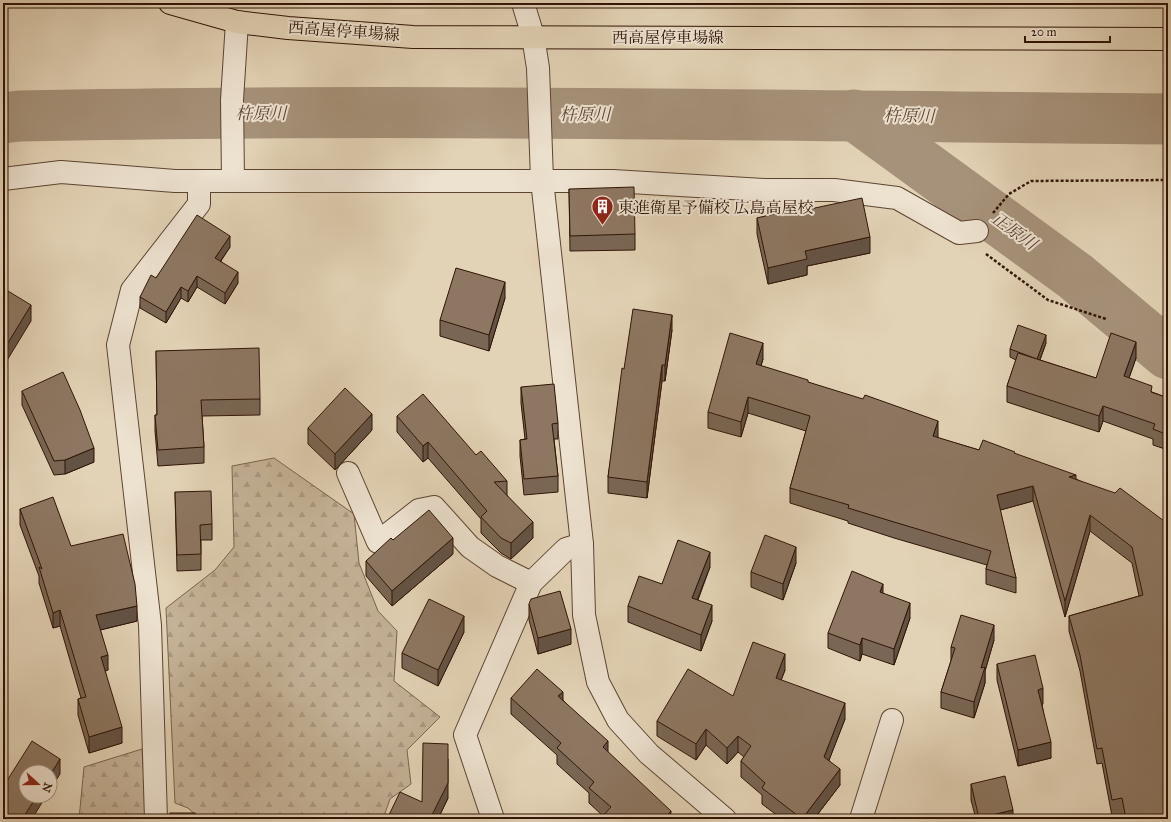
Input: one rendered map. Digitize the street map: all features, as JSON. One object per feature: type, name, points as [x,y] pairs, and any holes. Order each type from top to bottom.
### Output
[{"type":"main road","name":"西高屋停車場線","points":[[170,3],[237,22],[414,37],[533,36],[1168,39]]},
{"type":"street","points":[[523,3],[533,36],[538,78],[542,173],[582,544],[584,615],[598,682],[618,720],[644,748],[725,819]]},
{"type":"street","points":[[233,172],[232,100],[237,22]]},
{"type":"street","points":[[3,180],[61,172],[175,181],[199,181],[233,172],[542,173],[613,181],[765,190],[834,190],[897,198],[968,232]]},
{"type":"street","points":[[156,819],[150,625],[118,345],[132,290],[199,204],[199,181]]},
{"type":"street","points":[[348,473],[378,542],[420,510],[434,507],[470,547],[497,566],[531,583]]},
{"type":"street","points":[[493,819],[465,735],[531,583],[566,549],[582,544]]},
{"type":"street","points":[[861,819],[892,720]]},
{"type":"path","points":[[1009,194],[1031,181],[1168,180]]},
{"type":"path","points":[[968,232],[1048,300],[1106,319]]},
{"type":"green space","points":[[274,458],[354,514],[359,563],[378,611],[397,631],[394,681],[440,717],[407,750],[411,784],[390,799],[383,819],[200,819],[188,808],[175,803],[166,608],[215,570],[234,547],[232,466]]},
{"type":"green space","points":[[142,749],[147,819],[79,819],[84,767]]},
{"type":"building","name":"東進衛星予備校 広島高屋校","points":[[634,187],[635,234],[570,236],[569,189]]},
{"type":"building","points":[[862,198],[870,237],[805,251],[807,259],[768,268],[757,218],[795,209],[796,212]]},
{"type":"building","points":[[197,215],[230,236],[215,258],[238,272],[225,293],[197,276],[188,291],[181,287],[166,312],[140,297],[151,275],[156,278]]},
{"type":"building","points":[[456,268],[505,282],[489,335],[440,320]]},
{"type":"building","points":[[3,288],[31,305],[3,351]]},
{"type":"building","points":[[633,309],[672,315],[665,365],[662,365],[647,482],[608,477],[622,368],[624,369]]},
{"type":"building","points":[[1018,325],[1046,335],[1037,359],[1010,349]]},
{"type":"building","points":[[730,333],[763,343],[756,364],[863,399],[865,395],[938,421],[933,436],[979,450],[983,440],[1015,452],[1014,453],[1076,475],[1069,477],[1115,493],[1120,488],[1168,524],[1168,819],[1126,819],[1122,798],[1112,800],[1102,748],[1097,749],[1080,655],[1069,616],[1143,595],[1132,547],[1090,515],[1065,601],[1033,486],[997,495],[1016,578],[986,569],[991,551],[848,508],[849,505],[790,488],[810,416],[748,397],[741,422],[708,412]]},
{"type":"building","points":[[1111,333],[1136,342],[1124,376],[1152,386],[1151,392],[1168,398],[1168,435],[1153,429],[1155,424],[1103,406],[1099,416],[1007,386],[1018,353],[1096,378]]},
{"type":"building","points":[[259,348],[260,399],[201,400],[204,447],[158,450],[155,415],[157,415],[156,351]]},
{"type":"building","points":[[63,372],[80,410],[94,448],[65,460],[54,461],[22,391]]},
{"type":"building","points":[[554,384],[558,423],[552,424],[558,476],[524,479],[520,440],[527,439],[521,387]]},
{"type":"building","points":[[345,388],[372,414],[335,454],[308,428]]},
{"type":"building","points":[[423,394],[476,455],[481,451],[507,481],[494,482],[533,522],[511,543],[501,538],[481,517],[487,511],[428,442],[423,446],[397,416]]},
{"type":"building","points":[[211,491],[212,524],[200,525],[201,554],[177,555],[175,492]]},
{"type":"building","points":[[53,497],[71,546],[123,534],[135,584],[137,606],[96,615],[108,655],[101,657],[122,727],[89,737],[78,699],[86,697],[60,610],[53,613],[39,567],[42,569],[20,509]]},
{"type":"building","points":[[429,510],[453,538],[392,591],[366,561],[391,538],[393,540]]},
{"type":"building","points":[[765,535],[796,547],[783,584],[751,572]]},
{"type":"building","points":[[678,540],[710,552],[692,598],[712,605],[701,635],[628,606],[639,576],[662,584]]},
{"type":"building","points":[[852,571],[883,584],[880,592],[910,603],[894,649],[862,638],[860,645],[828,633]]},
{"type":"building","points":[[560,591],[571,629],[538,638],[529,604],[531,599]]},
{"type":"building","points":[[429,599],[464,616],[438,670],[402,653]]},
{"type":"building","points":[[961,615],[994,625],[981,668],[985,667],[974,702],[941,692],[955,648],[951,647]]},
{"type":"building","points":[[753,642],[785,654],[776,678],[845,703],[824,757],[840,769],[802,819],[762,788],[765,783],[741,761],[751,746],[738,736],[727,748],[706,729],[696,744],[657,721],[688,669],[733,696]]},
{"type":"building","points":[[1035,655],[1043,688],[1038,690],[1051,742],[1018,750],[997,664]]},
{"type":"building","points":[[537,669],[563,692],[558,696],[608,741],[603,747],[671,811],[664,819],[600,819],[611,807],[589,788],[594,782],[557,748],[561,743],[511,698]]},
{"type":"building","points":[[32,741],[60,759],[57,764],[18,764],[18,804],[32,804],[22,819],[3,819],[3,787]]},
{"type":"building","points":[[423,743],[448,744],[448,783],[430,819],[398,819],[389,815],[400,792],[422,802]]},
{"type":"building","points":[[1005,776],[1013,810],[979,818],[971,784]]},
{"type":"building","points":[[170,813],[195,813],[195,819],[170,819]]},
{"type":"waterway","name":"杵原川","points":[[3,118],[19,116],[163,114],[450,113],[1168,119]]},
{"type":"waterway","name":"正原川","points":[[854,115],[1075,276],[1168,354]]},
{"type":"place","name":"東進衛星予備校 広島高屋校","points":[[602,226]]}]
